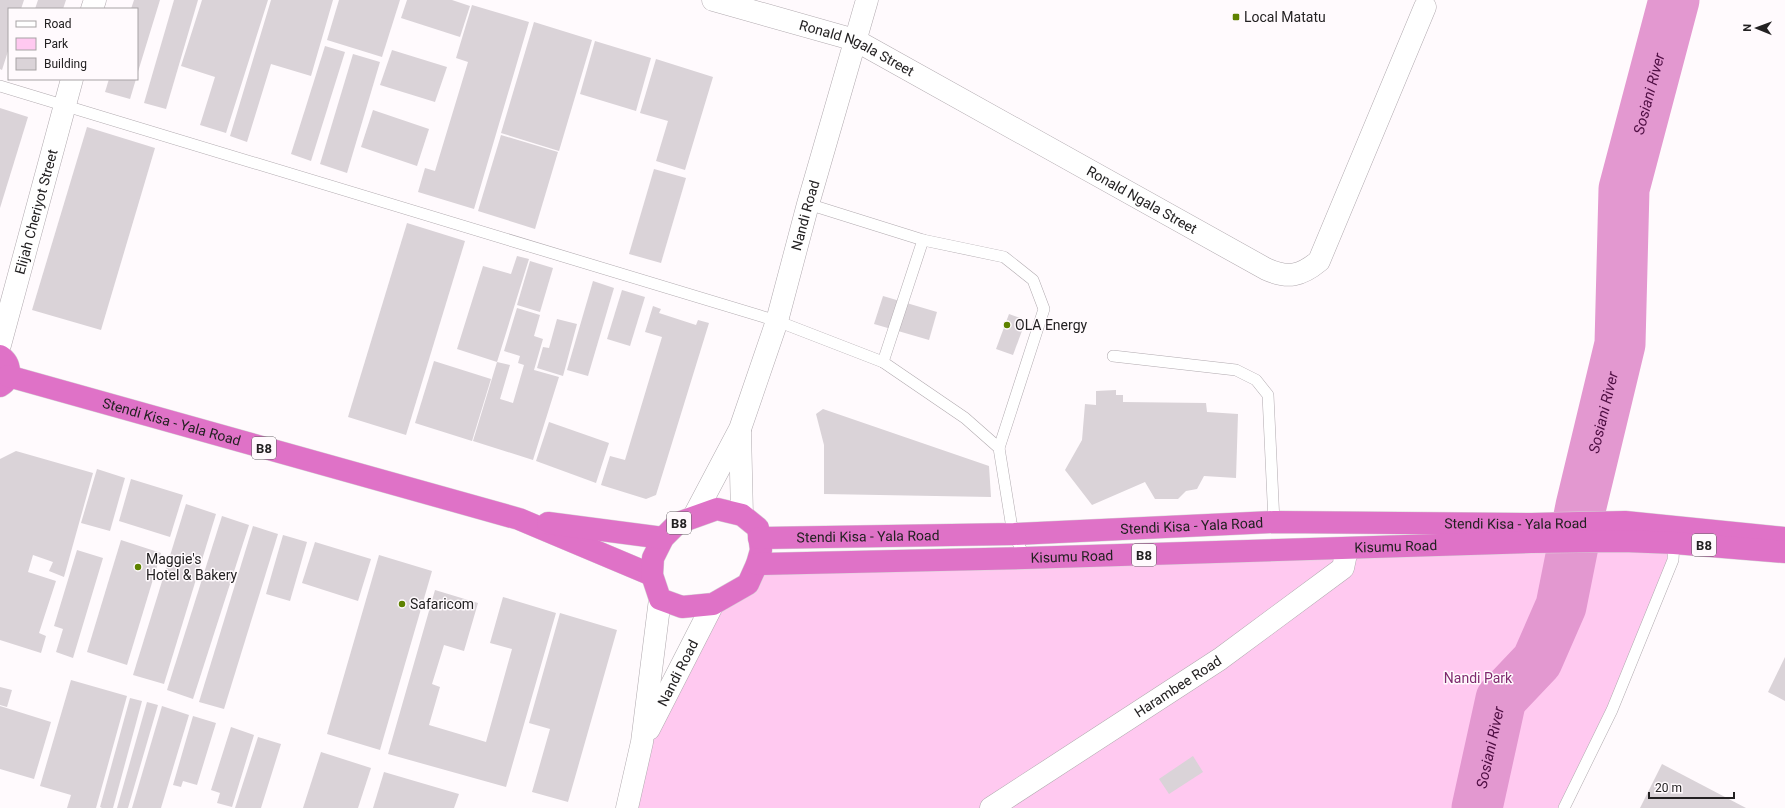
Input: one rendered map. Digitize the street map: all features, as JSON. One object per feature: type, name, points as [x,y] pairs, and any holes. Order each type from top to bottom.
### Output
[{"type":"highway","name":"Stendi Kisa - Yala Road","points":[[0,356],[9,366],[4,381],[519,519],[663,538]]},
{"type":"highway","name":"B8","points":[[717,509],[742,515],[758,528],[758,538],[761,550],[757,564],[748,584],[713,604],[682,608],[660,599],[652,575],[653,558],[663,538],[678,523],[694,516],[717,509]]},
{"type":"highway","name":"Stendi Kisa - Yala Road","points":[[519,519],[652,575]]},
{"type":"highway","name":"Stendi Kisa - Yala Road","points":[[758,538],[1014,534],[1274,522],[1531,533],[1624,532],[1674,542],[1785,552]]},
{"type":"highway","name":"B8","points":[[1624,532],[1785,538]]},
{"type":"highway","name":"Kisumu Road","points":[[757,564],[1347,549],[1531,533]]},
{"type":"street","name":"Nandi Road","points":[[694,516],[740,429],[777,321],[808,204],[868,0]]},
{"type":"street","name":"Ronald Ngala Street","points":[[725,2],[855,40],[1278,275],[1294,275],[1308,271],[1319,261],[1425,7]]},
{"type":"street","name":"Elijah Cheriyot Street","points":[[0,345],[72,80]]},
{"type":"street","name":"Nandi Road","points":[[740,429],[742,515]]},
{"type":"street","name":"Harambee Road","points":[[991,808],[1220,659],[1343,568],[1347,549]]},
{"type":"street","name":"Nandi Road","points":[[627,808],[642,742],[660,599]]},
{"type":"street","name":"Nandi Road","points":[[642,742],[713,604]]},
{"type":"lane","points":[[0,86],[64,104],[777,321],[883,362],[965,418],[999,448]]},
{"type":"lane","points":[[808,204],[923,240],[1004,257],[1033,280],[1044,309],[999,448],[1014,534],[1025,558]]},
{"type":"lane","points":[[883,362],[923,240]]},
{"type":"lane","points":[[1114,356],[1236,370],[1256,380],[1268,396],[1274,522]]},
{"type":"lane","points":[[1564,808],[1615,703],[1673,560],[1674,542]]},
{"type":"green space","name":"Nandi Park","points":[[1670,546],[1666,568],[1607,712],[1560,808],[632,808],[648,742],[717,607],[762,565]]},
{"type":"building","points":[[0,0],[24,0],[21,8],[8,8],[8,51],[2,70],[0,69]]},
{"type":"building","points":[[38,0],[66,0],[63,8],[35,8]]},
{"type":"building","points":[[134,0],[160,0],[138,72],[138,8],[131,8]]},
{"type":"building","points":[[174,0],[198,0],[166,109],[144,103]]},
{"type":"building","points":[[202,0],[268,0],[226,133],[200,125],[215,77],[181,66]]},
{"type":"building","points":[[271,0],[333,0],[311,76],[271,64],[247,142],[230,136]]},
{"type":"building","points":[[339,0],[400,0],[382,57],[327,40]]},
{"type":"building","points":[[407,0],[452,0],[470,6],[460,37],[401,18]]},
{"type":"building","points":[[472,5],[529,22],[474,209],[418,192],[425,168],[435,171],[468,62],[456,58]]},
{"type":"building","points":[[534,22],[592,40],[559,151],[501,133]]},
{"type":"building","points":[[595,41],[651,58],[636,111],[580,94]]},
{"type":"building","points":[[325,46],[345,52],[311,161],[291,154]]},
{"type":"building","points":[[392,50],[447,67],[435,102],[380,85]]},
{"type":"building","points":[[353,54],[380,62],[347,173],[320,164]]},
{"type":"building","points":[[656,59],[713,77],[685,170],[656,161],[668,121],[640,113]]},
{"type":"building","points":[[109,80],[136,80],[130,99],[105,92]]},
{"type":"building","points":[[0,108],[28,117],[0,208]]},
{"type":"building","points":[[373,110],[429,129],[417,166],[361,147]]},
{"type":"building","points":[[87,127],[155,148],[101,330],[32,310]]},
{"type":"building","points":[[501,135],[558,152],[535,229],[478,211]]},
{"type":"building","points":[[654,169],[686,178],[661,263],[629,254]]},
{"type":"building","points":[[407,223],[465,241],[406,435],[348,417]]},
{"type":"building","points":[[517,256],[529,259],[497,362],[457,349],[483,266],[511,274]]},
{"type":"building","points":[[530,261],[553,268],[540,312],[517,305]]},
{"type":"building","points":[[593,281],[614,288],[588,376],[567,370]]},
{"type":"building","points":[[622,290],[645,297],[630,346],[607,339]]},
{"type":"building","points":[[883,296],[937,312],[929,340],[874,324]]},
{"type":"building","points":[[653,306],[661,309],[659,313],[696,325],[698,320],[709,323],[656,495],[646,499],[601,485],[610,456],[625,460],[662,337],[645,332]]},
{"type":"building","points":[[517,308],[540,315],[534,336],[543,339],[534,370],[559,377],[533,460],[473,441],[497,362],[510,365],[500,399],[513,403],[524,365],[518,363],[520,356],[504,351]]},
{"type":"building","points":[[1009,314],[1026,320],[1013,355],[996,349]]},
{"type":"building","points":[[557,319],[577,324],[563,376],[537,368],[543,347],[549,348]]},
{"type":"building","points":[[434,361],[491,379],[472,441],[415,423]]},
{"type":"building","points":[[1116,390],[1116,395],[1123,395],[1123,402],[1206,403],[1207,412],[1238,414],[1236,478],[1204,476],[1197,489],[1186,491],[1178,499],[1155,499],[1145,482],[1092,505],[1065,470],[1082,440],[1085,404],[1096,405],[1096,391]]},
{"type":"building","points":[[823,409],[989,466],[991,497],[824,494],[824,445],[816,414]]},
{"type":"building","points":[[549,422],[609,443],[596,483],[536,461]]},
{"type":"building","points":[[16,451],[93,473],[64,577],[49,571],[53,562],[33,555],[28,572],[56,581],[39,633],[46,636],[41,653],[0,640],[0,459]]},
{"type":"building","points":[[97,469],[125,478],[110,531],[81,523]]},
{"type":"building","points":[[131,479],[183,495],[170,537],[119,521]]},
{"type":"building","points":[[186,504],[216,514],[164,684],[133,675]]},
{"type":"building","points":[[222,516],[249,525],[193,699],[167,690]]},
{"type":"building","points":[[253,526],[278,534],[224,709],[199,702]]},
{"type":"building","points":[[283,535],[307,542],[290,601],[266,594]]},
{"type":"building","points":[[121,540],[161,553],[127,665],[87,652]]},
{"type":"building","points":[[315,542],[371,559],[358,601],[302,583]]},
{"type":"building","points":[[77,550],[103,558],[73,658],[56,652],[63,629],[54,626]]},
{"type":"building","points":[[379,555],[432,571],[380,750],[327,734]]},
{"type":"building","points":[[435,590],[478,603],[464,651],[444,645],[432,684],[440,687],[429,725],[486,742],[512,649],[490,643],[503,597],[556,613],[506,787],[388,754]]},
{"type":"building","points":[[560,613],[617,630],[568,802],[532,792],[550,729],[529,723]]},
{"type":"building","points":[[1785,657],[1785,701],[1768,692]]},
{"type":"building","points":[[71,680],[127,696],[96,808],[67,808],[71,795],[40,786]]},
{"type":"building","points":[[0,687],[12,690],[7,707],[0,705]]},
{"type":"building","points":[[130,698],[142,701],[113,808],[102,808],[100,807]]},
{"type":"building","points":[[147,702],[158,705],[128,808],[117,808]]},
{"type":"building","points":[[0,706],[51,722],[34,779],[0,769]]},
{"type":"building","points":[[162,706],[189,715],[161,808],[132,808]]},
{"type":"building","points":[[193,716],[216,723],[197,785],[183,781],[181,787],[173,785]]},
{"type":"building","points":[[231,727],[254,735],[232,807],[217,803],[220,793],[211,790]]},
{"type":"building","points":[[258,737],[281,744],[261,808],[235,808]]},
{"type":"building","points":[[321,752],[371,768],[358,808],[303,808]]},
{"type":"building","points":[[1193,756],[1203,772],[1169,794],[1159,779]]},
{"type":"building","points":[[1662,764],[1746,808],[1640,808]]},
{"type":"building","points":[[384,772],[459,794],[454,808],[373,808]]},
{"type":"waterway","name":"Sosiani River","points":[[1477,808],[1501,699],[1537,661],[1561,606],[1581,506],[1620,344],[1624,189],[1674,0]]},
{"type":"place","name":"Local Matatu","points":[[1236,17]]},
{"type":"place","name":"OLA Energy","points":[[1007,325]]},
{"type":"place","name":"Maggie's Hotel & Bakery","points":[[138,567]]},
{"type":"place","name":"Safaricom","points":[[402,604]]}]
